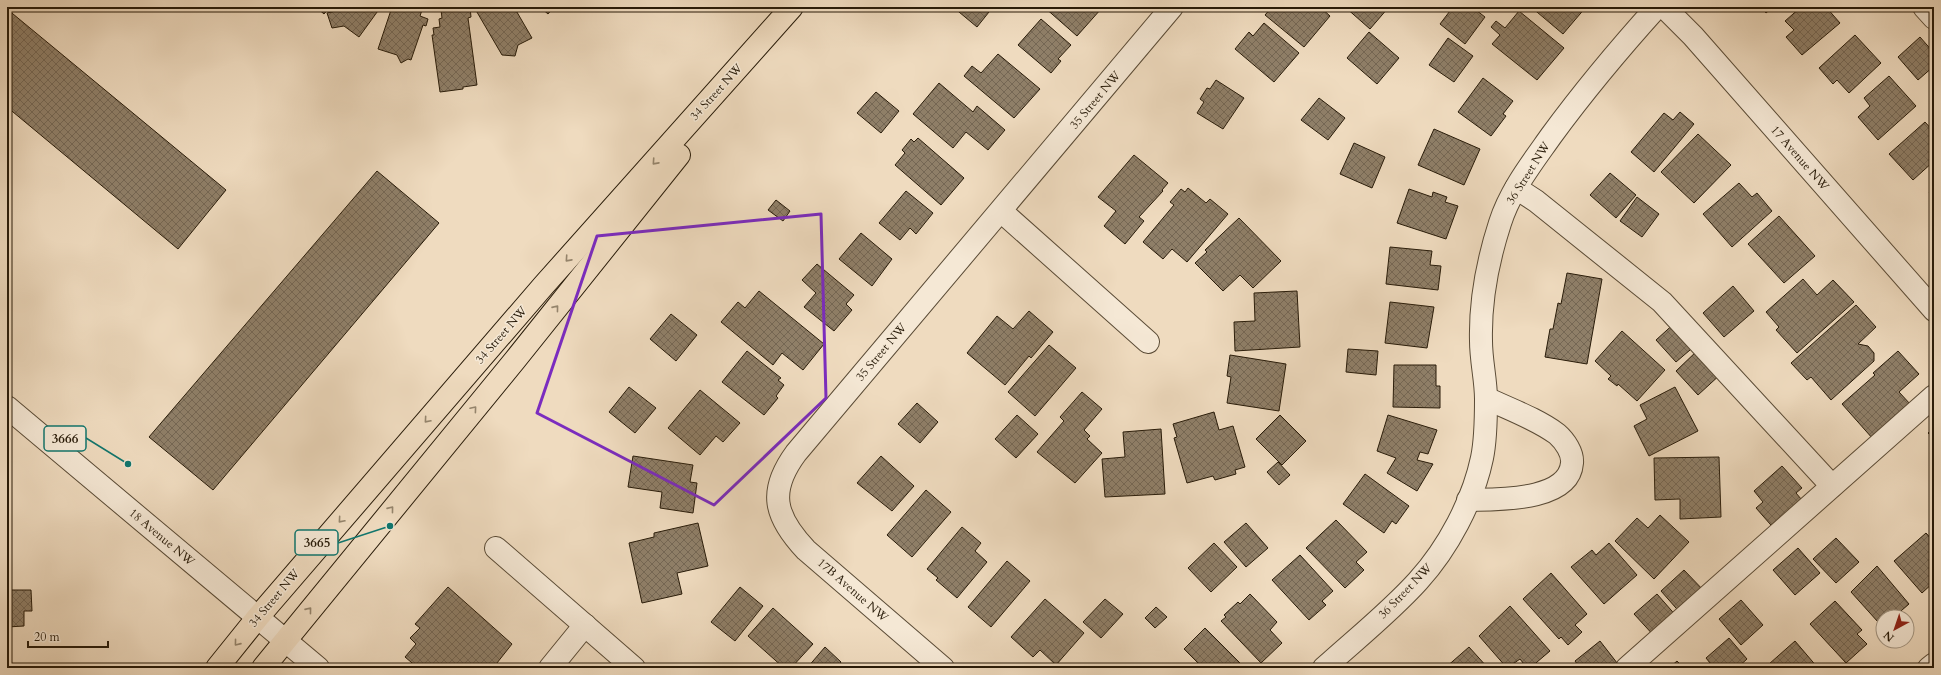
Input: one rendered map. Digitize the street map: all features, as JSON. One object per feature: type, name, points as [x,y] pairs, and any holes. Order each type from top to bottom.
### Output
[{"type":"main road","name":"34 Street NW","points":[[217,668],[258,617],[544,285],[792,7]]},
{"type":"main road","name":"34 Street NW","points":[[262,668],[515,360],[798,7]]},
{"type":"street","name":"35 Street NW","points":[[777,502],[783,474],[796,453],[1172,7]]},
{"type":"street","name":"36 Street NW","points":[[1324,668],[1419,580],[1434,561],[1453,531],[1468,500],[1482,457],[1486,398],[1481,342],[1483,306],[1491,254],[1501,221],[1516,188],[1552,135],[1607,64],[1657,7]]},
{"type":"street","name":"17 Avenue NW","points":[[1664,7],[1692,36],[1934,310]]},
{"type":"street","points":[[1924,7],[1934,18]]},
{"type":"street","points":[[1516,188],[1536,201],[1662,302],[1832,486]]},
{"type":"street","points":[[1001,211],[1148,342]]},
{"type":"street","points":[[1626,668],[1934,396]]},
{"type":"street","points":[[1468,500],[1515,498],[1544,492],[1555,487],[1565,479],[1571,468],[1572,457],[1558,435],[1486,398]]},
{"type":"street","name":"18 Avenue NW","points":[[7,407],[318,668]]},
{"type":"street","name":"17B Avenue NW","points":[[777,502],[785,525],[806,550],[943,668]]},
{"type":"street","points":[[496,548],[634,668]]},
{"type":"street","points":[[550,668],[585,625]]},
{"type":"street","points":[[1929,668],[1934,664]]},
{"type":"highlighted area","points":[[821,214],[826,398],[714,505],[537,413],[597,236]]},
{"type":"building","points":[[316,7],[330,7],[324,14]]},
{"type":"building","points":[[342,7],[380,8],[359,37],[344,26],[332,28],[327,13],[340,10]]},
{"type":"building","points":[[392,7],[423,7],[420,16],[428,19],[426,26],[423,25],[411,60],[408,59],[401,63],[397,55],[378,49]]},
{"type":"building","points":[[470,7],[471,17],[468,18],[477,85],[463,87],[463,89],[440,92],[432,35],[434,35],[433,28],[440,27],[439,19],[442,18],[441,10]]},
{"type":"building","points":[[474,7],[514,7],[532,38],[518,45],[515,56],[502,55]]},
{"type":"building","points":[[540,7],[554,7],[548,14]]},
{"type":"building","points":[[953,7],[993,7],[977,27]]},
{"type":"building","points":[[1044,7],[1099,7],[1101,9],[1077,36]]},
{"type":"building","points":[[1272,7],[1320,7],[1330,16],[1304,47],[1265,15]]},
{"type":"building","points":[[1345,7],[1386,7],[1388,8],[1370,29]]},
{"type":"building","points":[[1453,7],[1472,7],[1485,17],[1465,44],[1440,24]]},
{"type":"building","points":[[1531,7],[1586,7],[1563,34]]},
{"type":"building","points":[[1761,7],[1773,7],[1766,13]]},
{"type":"building","points":[[1801,7],[1826,7],[1840,23],[1802,55],[1786,37],[1794,30],[1785,21]]},
{"type":"building","points":[[7,9],[226,190],[178,249],[7,107]]},
{"type":"building","points":[[1519,11],[1564,48],[1537,80],[1492,44],[1500,35],[1491,27],[1496,21],[1505,28]]},
{"type":"building","points":[[1041,19],[1071,45],[1058,59],[1061,61],[1051,73],[1018,45]]},
{"type":"building","points":[[1264,23],[1299,53],[1274,82],[1235,49],[1249,32],[1253,36]]},
{"type":"building","points":[[1369,32],[1399,58],[1377,84],[1347,58]]},
{"type":"building","points":[[1855,35],[1881,63],[1849,93],[1837,80],[1833,84],[1819,68]]},
{"type":"building","points":[[1920,37],[1934,53],[1934,66],[1918,80],[1898,57]]},
{"type":"building","points":[[1448,38],[1473,56],[1454,82],[1429,65]]},
{"type":"building","points":[[998,54],[1040,89],[1014,118],[964,76],[972,66],[981,73]]},
{"type":"building","points":[[1889,76],[1916,106],[1878,140],[1858,117],[1870,106],[1864,98]]},
{"type":"building","points":[[1483,78],[1513,101],[1503,114],[1506,116],[1491,136],[1458,112]]},
{"type":"building","points":[[1216,80],[1244,98],[1223,129],[1197,113],[1204,102],[1200,99],[1207,88],[1210,89]]},
{"type":"building","points":[[939,83],[973,112],[977,106],[1005,130],[988,150],[966,132],[953,148],[913,114]]},
{"type":"building","points":[[876,92],[899,111],[881,133],[857,113]]},
{"type":"building","points":[[1319,98],[1345,118],[1328,140],[1301,120]]},
{"type":"building","points":[[1680,112],[1694,124],[1654,172],[1631,152],[1664,113],[1673,120]]},
{"type":"building","points":[[1925,122],[1934,132],[1934,161],[1913,180],[1889,154]]},
{"type":"building","points":[[1434,129],[1480,149],[1464,185],[1418,165]]},
{"type":"building","points":[[1698,134],[1731,165],[1694,203],[1661,172]]},
{"type":"building","points":[[918,138],[964,178],[941,205],[895,165],[905,153],[902,150],[911,139],[914,142]]},
{"type":"building","points":[[1354,143],[1385,157],[1372,188],[1340,174]]},
{"type":"building","points":[[1134,155],[1168,183],[1162,190],[1163,191],[1139,217],[1144,221],[1125,244],[1104,226],[1116,211],[1098,197]]},
{"type":"building","points":[[377,171],[439,223],[213,490],[149,437]]},
{"type":"building","points":[[1610,173],[1636,195],[1616,218],[1590,195]]},
{"type":"building","points":[[1739,183],[1752,197],[1757,193],[1772,211],[1732,247],[1703,214]]},
{"type":"building","points":[[1934,187],[1934,198],[1929,192]]},
{"type":"building","points":[[1188,188],[1206,203],[1210,199],[1228,214],[1187,262],[1172,249],[1163,259],[1143,242],[1174,205],[1170,202],[1181,189],[1185,192]]},
{"type":"building","points":[[1409,189],[1432,197],[1433,192],[1447,197],[1445,202],[1458,206],[1446,239],[1397,223]]},
{"type":"building","points":[[906,191],[933,213],[916,234],[910,228],[900,240],[879,223]]},
{"type":"building","points":[[1637,197],[1659,214],[1642,237],[1620,221]]},
{"type":"building","points":[[776,200],[790,211],[783,221],[768,210]]},
{"type":"building","points":[[1779,216],[1815,256],[1784,283],[1748,244]]},
{"type":"building","points":[[1239,218],[1281,261],[1253,288],[1240,275],[1223,291],[1195,263],[1207,252],[1205,250]]},
{"type":"building","points":[[861,233],[892,259],[872,286],[839,259]]},
{"type":"building","points":[[1390,247],[1432,251],[1430,265],[1441,266],[1438,290],[1386,284]]},
{"type":"building","points":[[817,264],[854,295],[846,304],[852,310],[834,331],[804,307],[816,293],[802,280]]},
{"type":"building","points":[[1567,273],[1602,279],[1587,364],[1545,357],[1550,329],[1553,329],[1558,303],[1561,304]]},
{"type":"building","points":[[1803,279],[1817,295],[1833,280],[1854,302],[1797,353],[1776,330],[1779,327],[1766,312]]},
{"type":"building","points":[[1733,286],[1754,311],[1724,337],[1703,313]]},
{"type":"building","points":[[759,291],[824,344],[803,370],[782,353],[773,365],[721,322],[738,302],[745,308]]},
{"type":"building","points":[[1297,291],[1300,347],[1235,351],[1234,322],[1255,321],[1254,293]]},
{"type":"building","points":[[1390,302],[1434,307],[1427,348],[1385,343]]},
{"type":"building","points":[[1856,305],[1876,327],[1858,344],[1868,346],[1874,353],[1874,361],[1831,400],[1811,377],[1807,380],[1791,363]]},
{"type":"building","points":[[1029,311],[1053,332],[1031,358],[1029,356],[1005,385],[967,353],[997,316],[1013,329]]},
{"type":"building","points":[[671,314],[697,335],[676,361],[650,339]]},
{"type":"building","points":[[1677,321],[1697,344],[1676,362],[1656,340]]},
{"type":"building","points":[[1622,331],[1665,370],[1637,401],[1618,384],[1617,386],[1608,379],[1611,376],[1595,361]]},
{"type":"building","points":[[1049,345],[1076,368],[1035,416],[1008,392]]},
{"type":"building","points":[[1348,349],[1378,351],[1376,375],[1346,372]]},
{"type":"building","points":[[1699,349],[1722,373],[1698,395],[1676,371]]},
{"type":"building","points":[[747,351],[781,378],[778,380],[784,385],[776,396],[778,398],[764,415],[722,382]]},
{"type":"building","points":[[1898,351],[1919,374],[1899,392],[1911,405],[1873,439],[1842,404],[1875,375],[1873,373]]},
{"type":"building","points":[[1230,355],[1286,364],[1279,411],[1227,403],[1231,377],[1227,376]]},
{"type":"building","points":[[1394,365],[1436,365],[1436,386],[1440,386],[1440,408],[1393,407]]},
{"type":"building","points":[[629,387],[656,408],[635,433],[609,412]]},
{"type":"building","points":[[1675,387],[1698,431],[1649,456],[1634,426],[1647,419],[1640,405]]},
{"type":"building","points":[[700,390],[740,423],[723,442],[716,436],[700,455],[668,428]]},
{"type":"building","points":[[1082,392],[1102,409],[1084,430],[1090,436],[1087,439],[1102,453],[1075,483],[1037,452],[1064,421],[1060,417]]},
{"type":"building","points":[[917,403],[938,422],[920,443],[898,424]]},
{"type":"building","points":[[1214,412],[1219,430],[1233,426],[1245,467],[1235,470],[1236,474],[1215,480],[1213,476],[1187,483],[1174,438],[1177,437],[1173,424]]},
{"type":"building","points":[[1017,415],[1038,434],[1016,458],[995,439]]},
{"type":"building","points":[[1280,415],[1306,441],[1282,465],[1256,439]]},
{"type":"building","points":[[1388,415],[1437,430],[1428,454],[1420,452],[1417,460],[1433,464],[1417,491],[1387,473],[1396,458],[1377,451]]},
{"type":"building","points":[[1934,428],[1934,439],[1928,433]]},
{"type":"building","points":[[1161,429],[1165,494],[1105,497],[1102,459],[1125,457],[1123,432]]},
{"type":"building","points":[[633,456],[693,465],[690,482],[697,483],[693,513],[660,508],[662,492],[628,487]]},
{"type":"building","points":[[881,456],[914,486],[892,511],[857,483]]},
{"type":"building","points":[[1719,457],[1721,517],[1680,519],[1680,499],[1655,500],[1654,458]]},
{"type":"building","points":[[1278,462],[1290,475],[1279,485],[1267,472]]},
{"type":"building","points":[[1782,466],[1802,488],[1796,493],[1807,506],[1777,532],[1756,508],[1763,502],[1754,491]]},
{"type":"building","points":[[1365,474],[1409,506],[1396,524],[1392,521],[1384,533],[1343,504]]},
{"type":"building","points":[[926,490],[951,512],[912,557],[887,535]]},
{"type":"building","points":[[1660,515],[1689,542],[1654,579],[1615,541],[1637,518],[1648,528]]},
{"type":"building","points":[[1336,520],[1367,552],[1356,562],[1364,570],[1345,588],[1306,548]]},
{"type":"building","points":[[698,523],[708,566],[677,573],[682,594],[642,603],[629,543],[654,537],[654,533]]},
{"type":"building","points":[[1246,523],[1268,548],[1246,567],[1224,542]]},
{"type":"building","points":[[962,527],[981,543],[975,551],[987,562],[957,598],[936,580],[938,578],[927,569]]},
{"type":"building","points":[[1926,533],[1934,542],[1934,582],[1922,593],[1894,561]]},
{"type":"building","points":[[1836,538],[1859,562],[1836,583],[1813,559]]},
{"type":"building","points":[[1214,543],[1237,567],[1211,592],[1188,568]]},
{"type":"building","points":[[1609,543],[1637,575],[1604,604],[1571,567],[1592,550],[1596,555]]},
{"type":"building","points":[[1798,548],[1820,573],[1795,595],[1773,570]]},
{"type":"building","points":[[1300,555],[1333,591],[1322,601],[1326,605],[1309,620],[1272,580]]},
{"type":"building","points":[[1007,561],[1030,581],[991,627],[968,607]]},
{"type":"building","points":[[1877,566],[1909,604],[1903,609],[1875,609],[1875,619],[1851,592]]},
{"type":"building","points":[[1684,570],[1707,594],[1683,616],[1661,591]]},
{"type":"building","points":[[1551,573],[1587,614],[1575,625],[1582,632],[1568,645],[1561,637],[1559,639],[1523,599]]},
{"type":"building","points":[[448,587],[512,644],[493,668],[418,668],[405,657],[416,644],[410,638],[420,628],[415,624]]},
{"type":"building","points":[[740,587],[763,606],[735,641],[711,622]]},
{"type":"building","points":[[7,590],[31,590],[32,611],[24,611],[24,626],[7,627]]},
{"type":"building","points":[[1250,594],[1277,622],[1270,630],[1282,643],[1261,663],[1221,621],[1226,617],[1224,615],[1238,602],[1240,604]]},
{"type":"building","points":[[1657,594],[1678,618],[1656,638],[1634,614]]},
{"type":"building","points":[[1045,599],[1084,633],[1056,665],[1040,650],[1033,657],[1011,637]]},
{"type":"building","points":[[1105,599],[1123,614],[1101,638],[1083,622]]},
{"type":"building","points":[[1741,600],[1763,625],[1741,645],[1719,619]]},
{"type":"building","points":[[1835,601],[1862,630],[1857,634],[1867,644],[1846,663],[1810,624]]},
{"type":"building","points":[[1510,606],[1550,651],[1530,668],[1527,668],[1520,659],[1507,668],[1479,636]]},
{"type":"building","points":[[1156,607],[1167,617],[1155,628],[1145,618]]},
{"type":"building","points":[[773,608],[813,644],[791,668],[784,668],[748,636]]},
{"type":"building","points":[[1205,628],[1245,668],[1203,668],[1184,649]]},
{"type":"building","points":[[1729,638],[1747,659],[1737,668],[1714,668],[1706,658]]},
{"type":"building","points":[[1600,641],[1621,668],[1580,668],[1575,661]]},
{"type":"building","points":[[1795,641],[1818,668],[1773,668],[1769,664]]},
{"type":"building","points":[[825,647],[841,662],[837,668],[807,668]]},
{"type":"building","points":[[1469,647],[1488,668],[1445,668]]},
{"type":"building","points":[[1677,661],[1684,668],[1669,668]]},
{"type":"place","name":"3666","points":[[128,464]]},
{"type":"place","name":"3665","points":[[390,526]]}]
